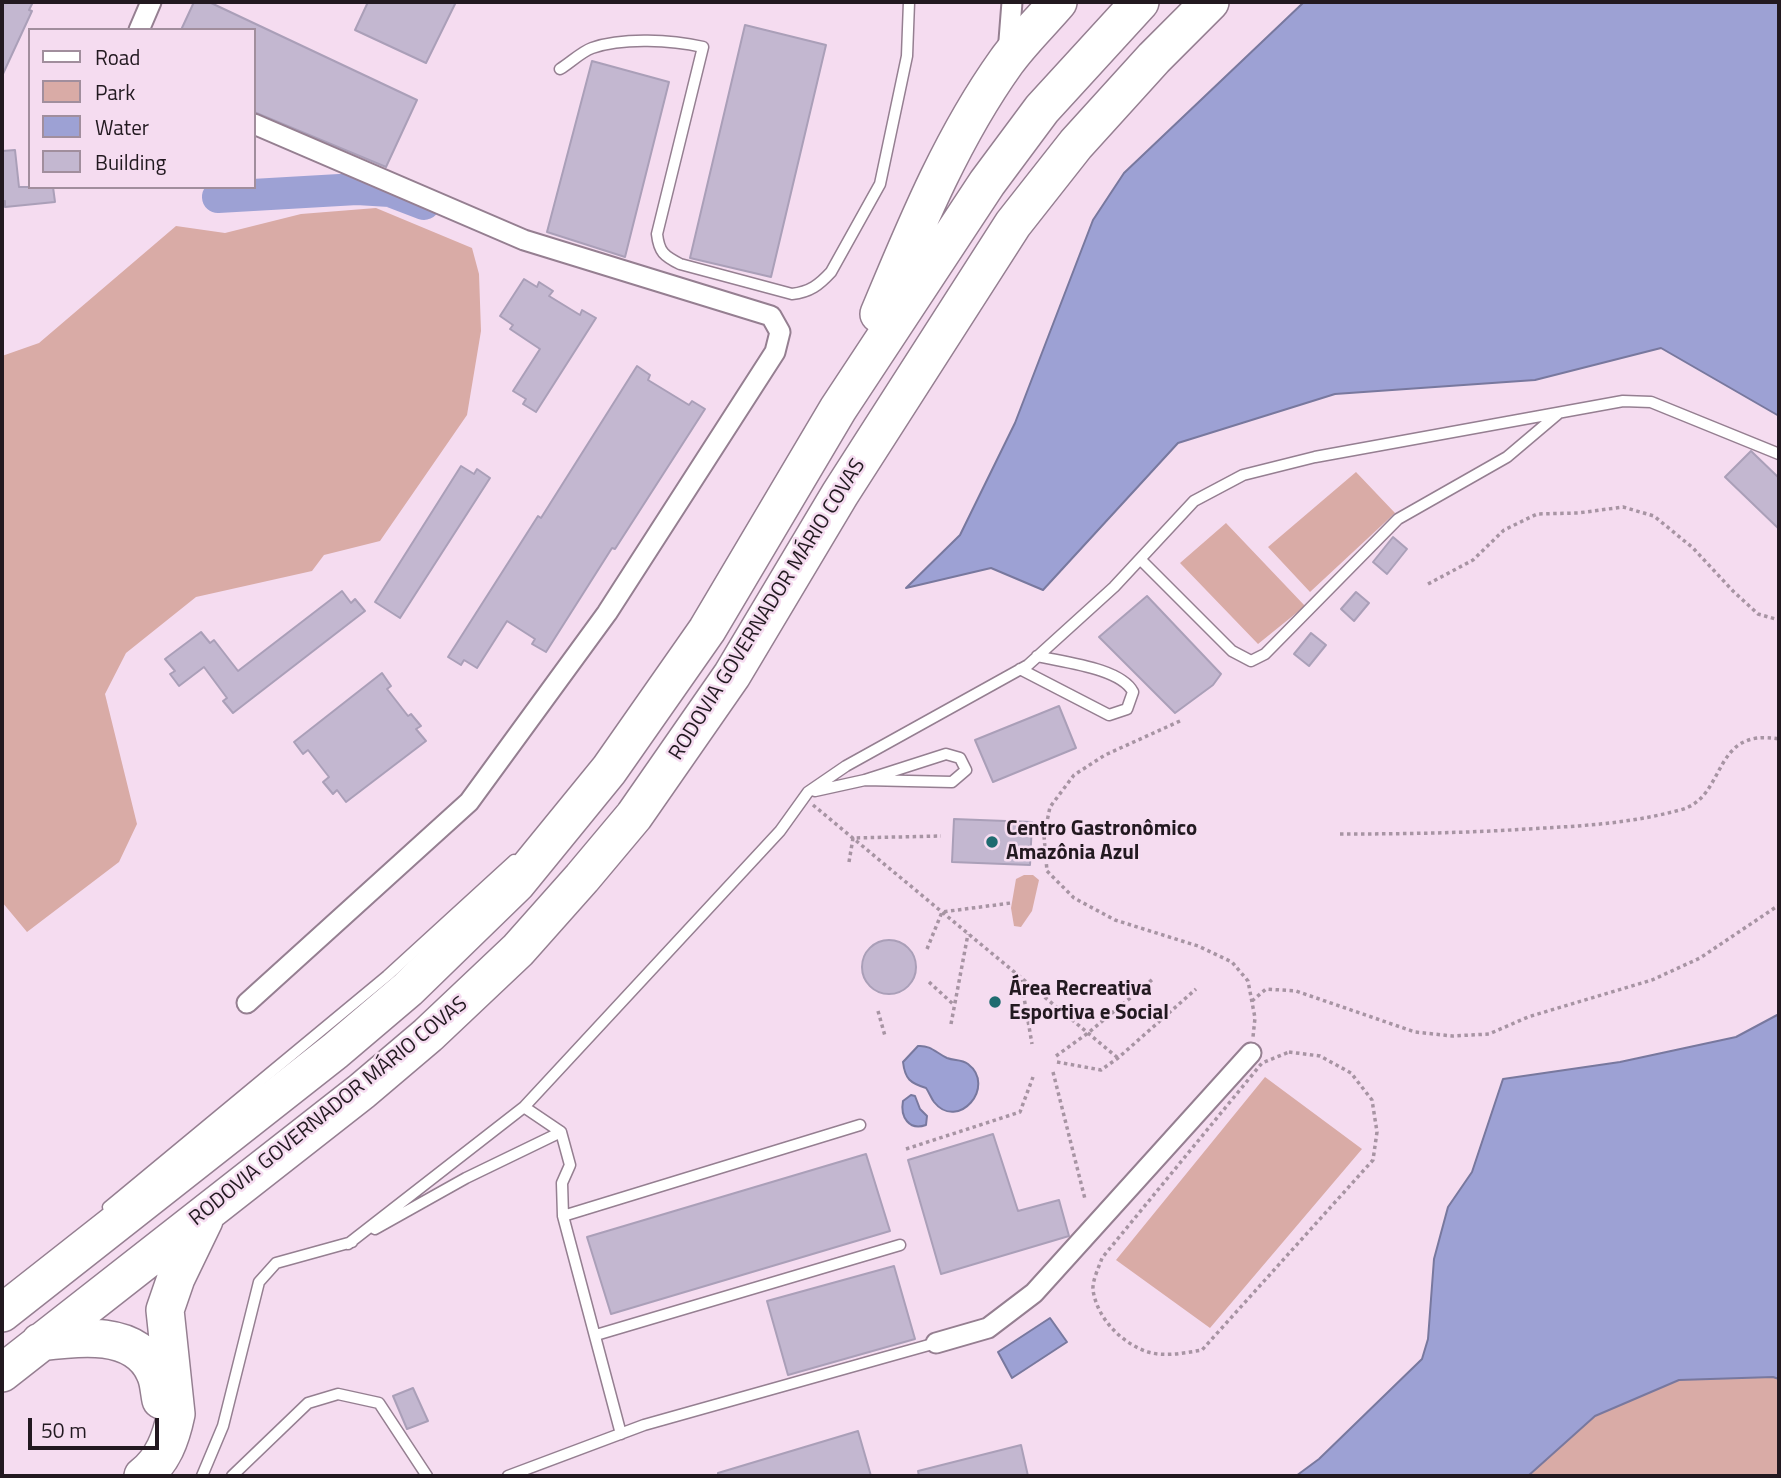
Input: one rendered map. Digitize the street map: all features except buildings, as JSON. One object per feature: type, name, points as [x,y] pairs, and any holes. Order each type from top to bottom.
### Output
[{"type":"highway","points":[[838,409],[909,243],[960,137],[1007,61],[1058,2]]},
{"type":"highway","name":"RODOVIA GOVERNADOR MÁRIO COVAS","points":[[14,1304],[335,1051],[408,989],[516,884],[642,726],[707,630],[838,409],[934,261],[1025,131],[1096,48],[1140,2]]},
{"type":"highway","name":"RODOVIA GOVERNADOR MÁRIO COVAS","points":[[2,1373],[362,1091],[446,1019],[518,950],[608,847],[680,753],[732,676],[840,494],[1013,224],[1076,144],[1154,58],[1210,2]]},
{"type":"highway","points":[[143,1476],[154,1468],[173,1430],[176,1413],[165,1310],[176,1278],[207,1213]]},
{"type":"highway","points":[[40,1342],[90,1337],[113,1340],[129,1347],[151,1365],[161,1401],[157,1436],[144,1459],[118,1476]]},
{"type":"street","points":[[140,28],[151,2]]},
{"type":"street","points":[[1007,61],[1012,2]]},
{"type":"street","points":[[247,1003],[469,803],[607,613],[775,352],[780,332],[771,316],[524,240],[256,125]]},
{"type":"street","points":[[936,1343],[988,1328],[1034,1293],[1251,1053]]},
{"type":"lane","points":[[560,69],[592,48],[628,42],[681,42],[703,47],[657,234],[658,248],[665,257],[680,264],[792,294],[807,292],[831,272],[880,184],[907,56],[909,2]]},
{"type":"lane","points":[[348,1244],[524,1107],[780,831],[806,795],[846,766],[1020,669],[1114,587],[1194,501],[1243,475],[1315,457],[1623,401],[1651,402],[1779,454]]},
{"type":"lane","points":[[1140,559],[1232,651],[1251,661],[1265,654],[1398,519],[1507,457],[1559,413]]},
{"type":"lane","points":[[1020,669],[1109,715],[1127,709],[1133,692],[1129,684],[1108,673],[1037,656]]},
{"type":"lane","points":[[806,795],[865,780],[946,754],[960,758],[966,770],[952,782],[865,780]]},
{"type":"lane","points":[[534,844],[584,802]]},
{"type":"lane","points":[[97,1217],[377,984],[524,852]]},
{"type":"lane","points":[[524,1107],[561,1132],[570,1165],[562,1183],[563,1216],[621,1434]]},
{"type":"lane","points":[[563,1216],[860,1125]]},
{"type":"lane","points":[[202,1476],[223,1426],[259,1282],[276,1263],[348,1244],[466,1178],[561,1132]]},
{"type":"lane","points":[[596,1335],[900,1245]]},
{"type":"lane","points":[[14,1304],[69,1246]]},
{"type":"lane","points":[[508,1476],[644,1425],[936,1343]]},
{"type":"lane","points":[[233,1476],[308,1403],[338,1394],[379,1403],[427,1476]]},
{"type":"path","points":[[1428,584],[1474,560],[1504,530],[1537,514],[1578,513],[1623,507],[1654,516],[1693,548],[1758,614],[1779,620]]},
{"type":"path","points":[[1180,721],[1105,755],[1074,775],[1049,807],[1044,836],[1047,871],[1074,898],[1115,920],[1198,946],[1232,961],[1248,981],[1255,1018],[1251,1053]]},
{"type":"path","points":[[1340,834],[1430,834],[1615,824],[1684,810],[1706,794],[1725,758],[1744,741],[1779,739]]},
{"type":"path","points":[[806,795],[853,838],[1118,1058]]},
{"type":"path","points":[[853,838],[941,836]]},
{"type":"path","points":[[849,862],[853,838]]},
{"type":"path","points":[[942,912],[1011,903]]},
{"type":"path","points":[[1252,1001],[1266,989],[1296,991],[1415,1032],[1451,1036],[1489,1034],[1528,1017],[1652,980],[1700,958],[1779,905]]},
{"type":"path","points":[[927,949],[942,912]]},
{"type":"path","points":[[951,1024],[968,934]]},
{"type":"path","points":[[1021,978],[1032,1044]]},
{"type":"path","points":[[1056,1056],[1088,1033],[1153,978]]},
{"type":"path","points":[[929,982],[954,1005]]},
{"type":"path","points":[[1056,1062],[1101,1070],[1196,989]]},
{"type":"path","points":[[878,1011],[885,1036]]},
{"type":"path","points":[[1289,1052],[1320,1056],[1351,1073],[1372,1100],[1377,1132],[1373,1160],[1202,1350],[1172,1355],[1148,1352],[1124,1339],[1105,1323],[1093,1288],[1101,1258],[1262,1063],[1289,1052]]},
{"type":"path","points":[[1052,1072],[1085,1199]]},
{"type":"path","points":[[906,1149],[1020,1112],[1033,1077]]},
{"type":"green space","points":[[376,208],[472,248],[479,274],[481,331],[467,415],[380,541],[324,555],[312,571],[196,597],[126,653],[105,694],[137,824],[119,862],[27,932],[2,902],[2,356],[39,343],[176,226],[225,233],[301,214]]},
{"type":"green space","points":[[1356,472],[1395,513],[1310,592],[1268,547]]},
{"type":"green space","points":[[1226,523],[1305,606],[1258,644],[1180,563]]},
{"type":"green space","points":[[1033,875],[1039,880],[1032,911],[1021,927],[1014,926],[1011,908],[1016,879]]},
{"type":"green space","points":[[1265,1077],[1362,1149],[1210,1328],[1116,1260]]},
{"type":"green space","points":[[1779,1379],[1779,1476],[1528,1476],[1595,1416],[1679,1380]]},
{"type":"water","points":[[1304,2],[1779,2],[1779,416],[1661,348],[1535,380],[1335,394],[1178,443],[1043,590],[991,568],[906,588],[960,535],[1015,423],[1093,220],[1124,173]]},
{"type":"water","points":[[1779,1014],[1779,1379],[1679,1380],[1595,1416],[1528,1476],[1296,1476],[1319,1459],[1422,1359],[1428,1339],[1434,1259],[1448,1207],[1472,1172],[1503,1079],[1620,1062],[1736,1037]]},
{"type":"water","points":[[918,1046],[926,1047],[947,1058],[963,1061],[976,1073],[976,1094],[963,1109],[954,1112],[944,1110],[934,1102],[926,1088],[909,1080],[903,1062]]},
{"type":"water","points":[[911,1095],[915,1096],[920,1109],[927,1116],[926,1125],[915,1126],[904,1117],[903,1101]]},
{"type":"water","points":[[1050,1318],[1067,1342],[1012,1378],[998,1352]]},
{"type":"waterway","points":[[218,197],[357,189],[390,191],[424,204]]},
{"type":"place","name":"Centro Gastronômico Amazônia Azul","points":[[992,842]]},
{"type":"place","name":"Área Recreativa Esportiva e Social","points":[[995,1002]]}]
